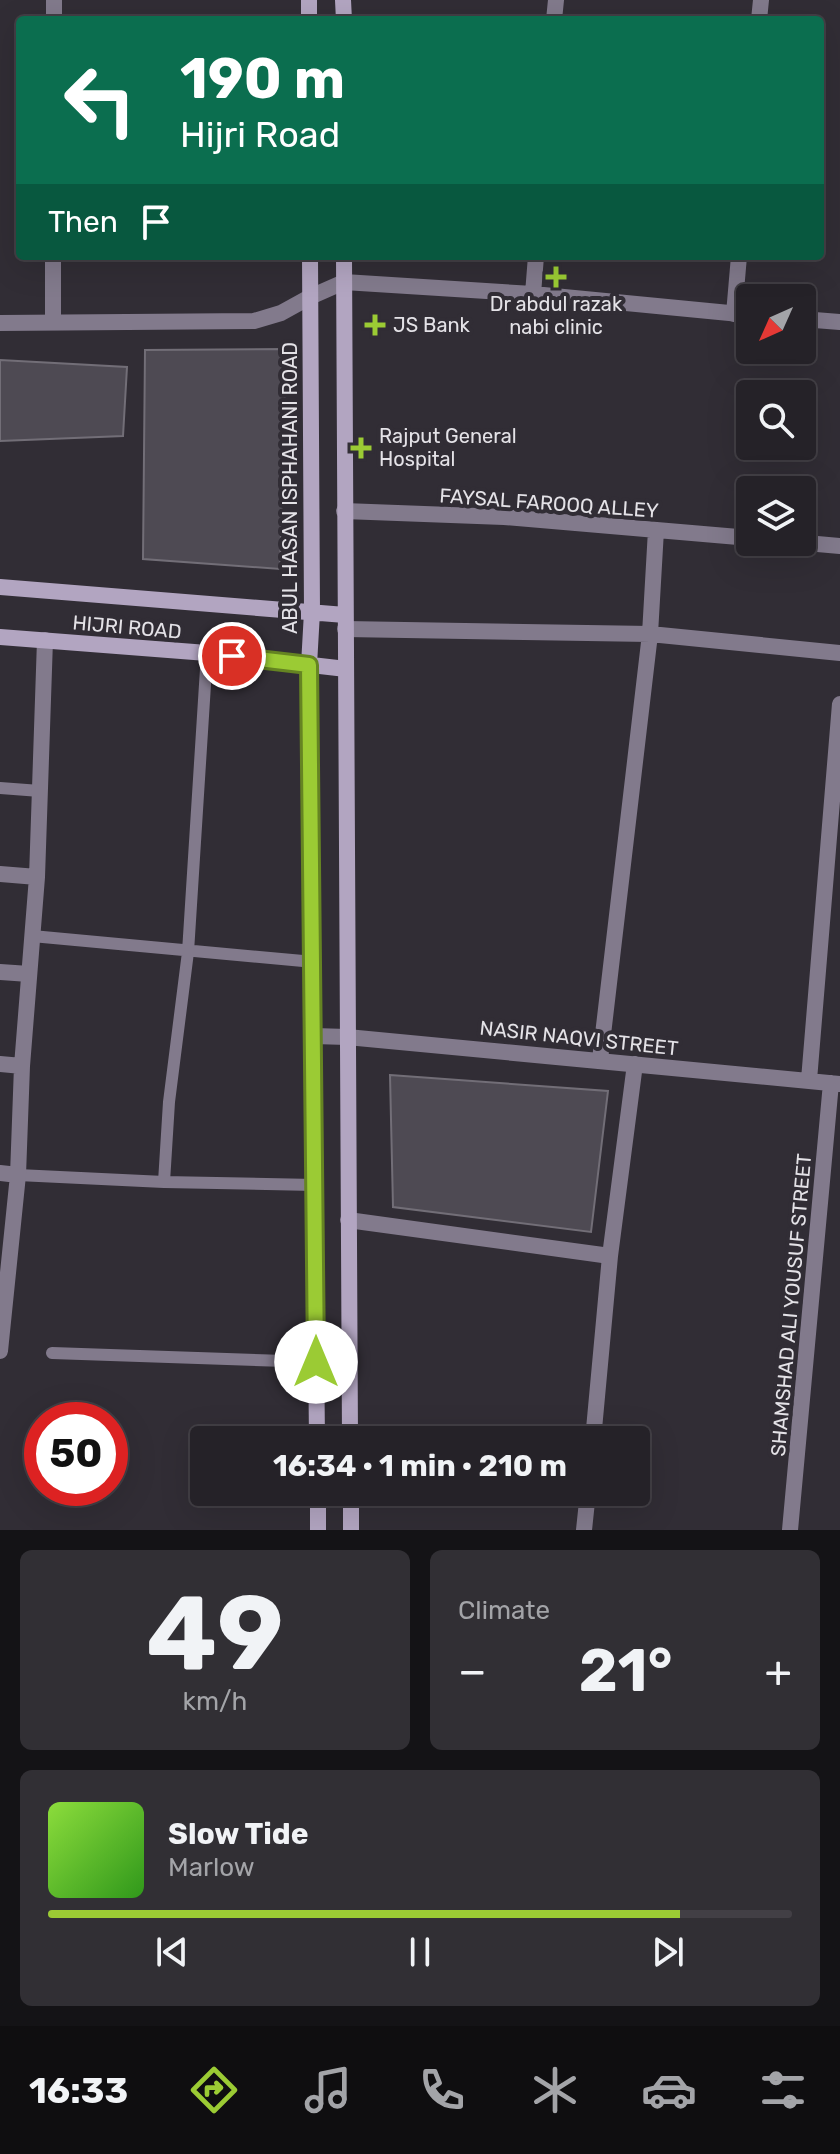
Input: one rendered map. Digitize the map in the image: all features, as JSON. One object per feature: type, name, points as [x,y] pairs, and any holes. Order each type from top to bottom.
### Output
[{"type":"main road","name":"ABUL HASAN ISPHAHANI ROAD","points":[[310,260],[312,612],[309,665],[317,1426]]},
{"type":"main road","points":[[344,260],[350,1426]]},
{"type":"main road","name":"HIJRI ROAD","points":[[0,587],[312,612],[345,622]]},
{"type":"main road","name":"HIJRI ROAD","points":[[0,637],[207,653],[346,669]]},
{"type":"main road","points":[[318,1506],[318,1530]]},
{"type":"main road","points":[[351,1506],[351,1530]]},
{"type":"street","points":[[53,260],[53,322]]},
{"type":"street","points":[[533,294],[536,260]]},
{"type":"street","points":[[739,260],[740,284]]},
{"type":"street","points":[[0,323],[254,321],[281,313],[344,282],[533,294],[736,313]]},
{"type":"street","points":[[816,320],[840,322]]},
{"type":"street","name":"FAYSAL FAROOQ ALLEY","points":[[344,511],[504,517],[736,537]]},
{"type":"street","points":[[600,1060],[650,634],[656,530]]},
{"type":"street","points":[[816,544],[840,546]]},
{"type":"street","points":[[345,622],[650,634],[840,653]]},
{"type":"street","points":[[0,1348],[5,1255],[18,1175],[22,1066],[37,877],[45,640]]},
{"type":"street","points":[[809,1080],[840,704]]},
{"type":"street","points":[[0,874],[37,877]]},
{"type":"street","points":[[0,972],[29,974]]},
{"type":"street","name":"NASIR NAQVI STREET","points":[[314,1036],[836,1084]]},
{"type":"street","points":[[0,1064],[22,1066]]},
{"type":"street","points":[[594,1426],[610,1256],[635,1064]]},
{"type":"street","name":"SHAMSHAD ALI YOUSUF STREET","points":[[790,1530],[836,1084]]},
{"type":"street","points":[[0,1173],[18,1175]]},
{"type":"street","points":[[348,1220],[610,1256]]},
{"type":"street","points":[[584,1530],[587,1506]]},
{"type":"lane","points":[[164,1182],[169,1102],[188,952],[207,653]]},
{"type":"lane","points":[[0,788],[40,791]]},
{"type":"lane","points":[[32,936],[314,962]]},
{"type":"lane","points":[[18,1175],[315,1185]]},
{"type":"lane","points":[[52,1353],[316,1362]]},
{"type":"building","points":[[286,349],[280,569],[143,559],[145,350]]},
{"type":"building","points":[[0,360],[127,367],[123,436],[0,441]]},
{"type":"building","points":[[390,1075],[608,1091],[591,1232],[393,1207]]},
{"type":"place","name":"Dr abdul razak nabi clinic","points":[[556,277]]},
{"type":"place","name":"JS Bank","points":[[375,325]]},
{"type":"place","name":"Rajput General Hospital","points":[[361,448]]},
{"type":"route","points":[[232,656],[309,665],[316,1362]]}]
